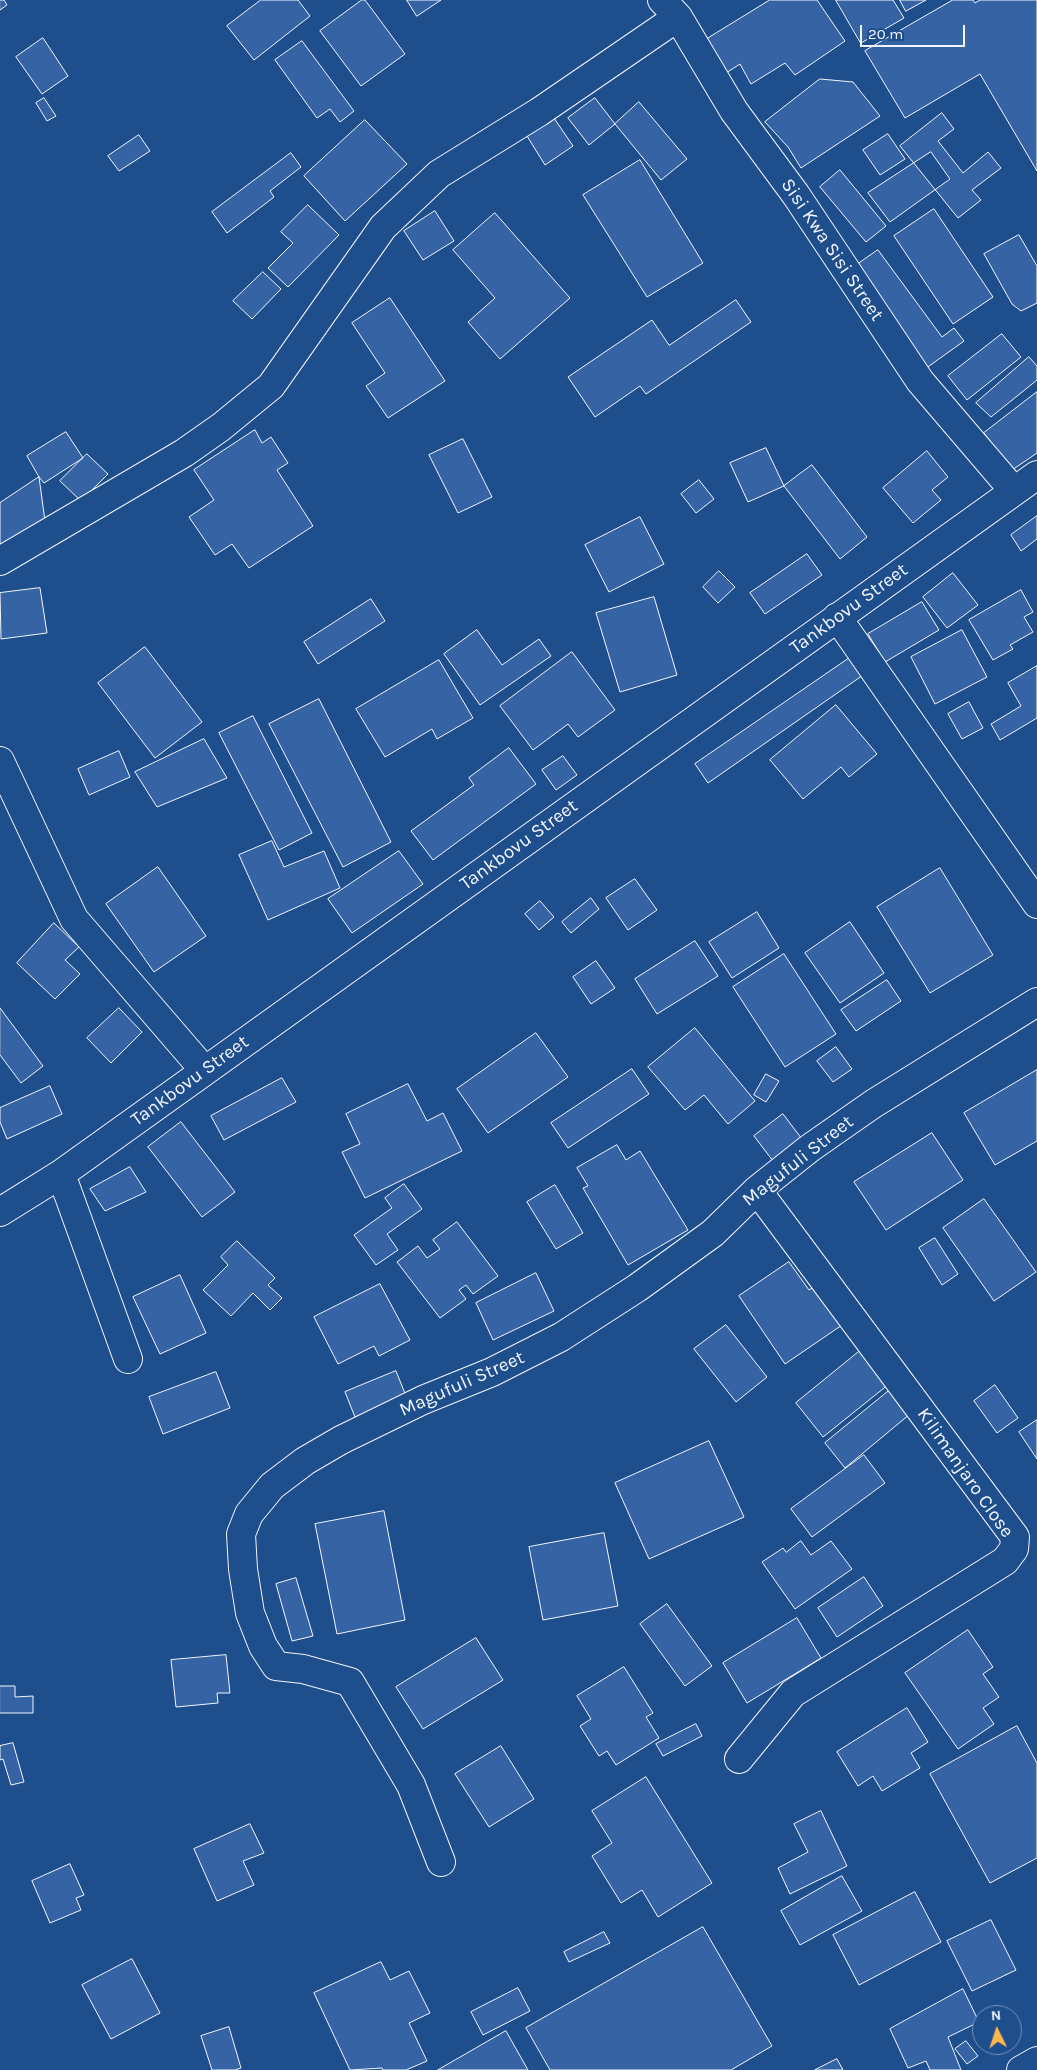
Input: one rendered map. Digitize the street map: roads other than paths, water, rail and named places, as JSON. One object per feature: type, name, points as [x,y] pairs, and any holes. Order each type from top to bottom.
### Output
[{"type":"street","name":"Sisi Kwa Sisi Street","points":[[670,9],[734,111],[796,195],[920,381],[1014,491]]},
{"type":"street","points":[[0,561],[184,453],[271,386],[383,227],[439,174],[539,112],[670,9]]},
{"type":"street","name":"Tankbovu Street","points":[[0,1212],[61,1174],[1037,475]]},
{"type":"street","points":[[838,617],[1037,904]]},
{"type":"street","points":[[0,761],[74,919],[205,1071]]},
{"type":"street","name":"Magufuli Street","points":[[441,1862],[411,1785],[350,1682],[303,1669],[276,1666],[263,1646],[250,1613],[243,1568],[241,1534],[248,1514],[272,1486],[305,1461],[341,1440],[423,1400],[492,1372],[561,1337],[637,1288],[713,1233],[757,1190],[810,1148],[873,1104],[1037,1002]]},
{"type":"street","points":[[61,1174],[128,1360]]},
{"type":"street","name":"Kilimanjaro Close","points":[[739,1759],[793,1693],[1005,1561],[1014,1549],[1015,1537],[757,1190]]},
{"type":"street","points":[[1021,2070],[1037,2061]]}]
